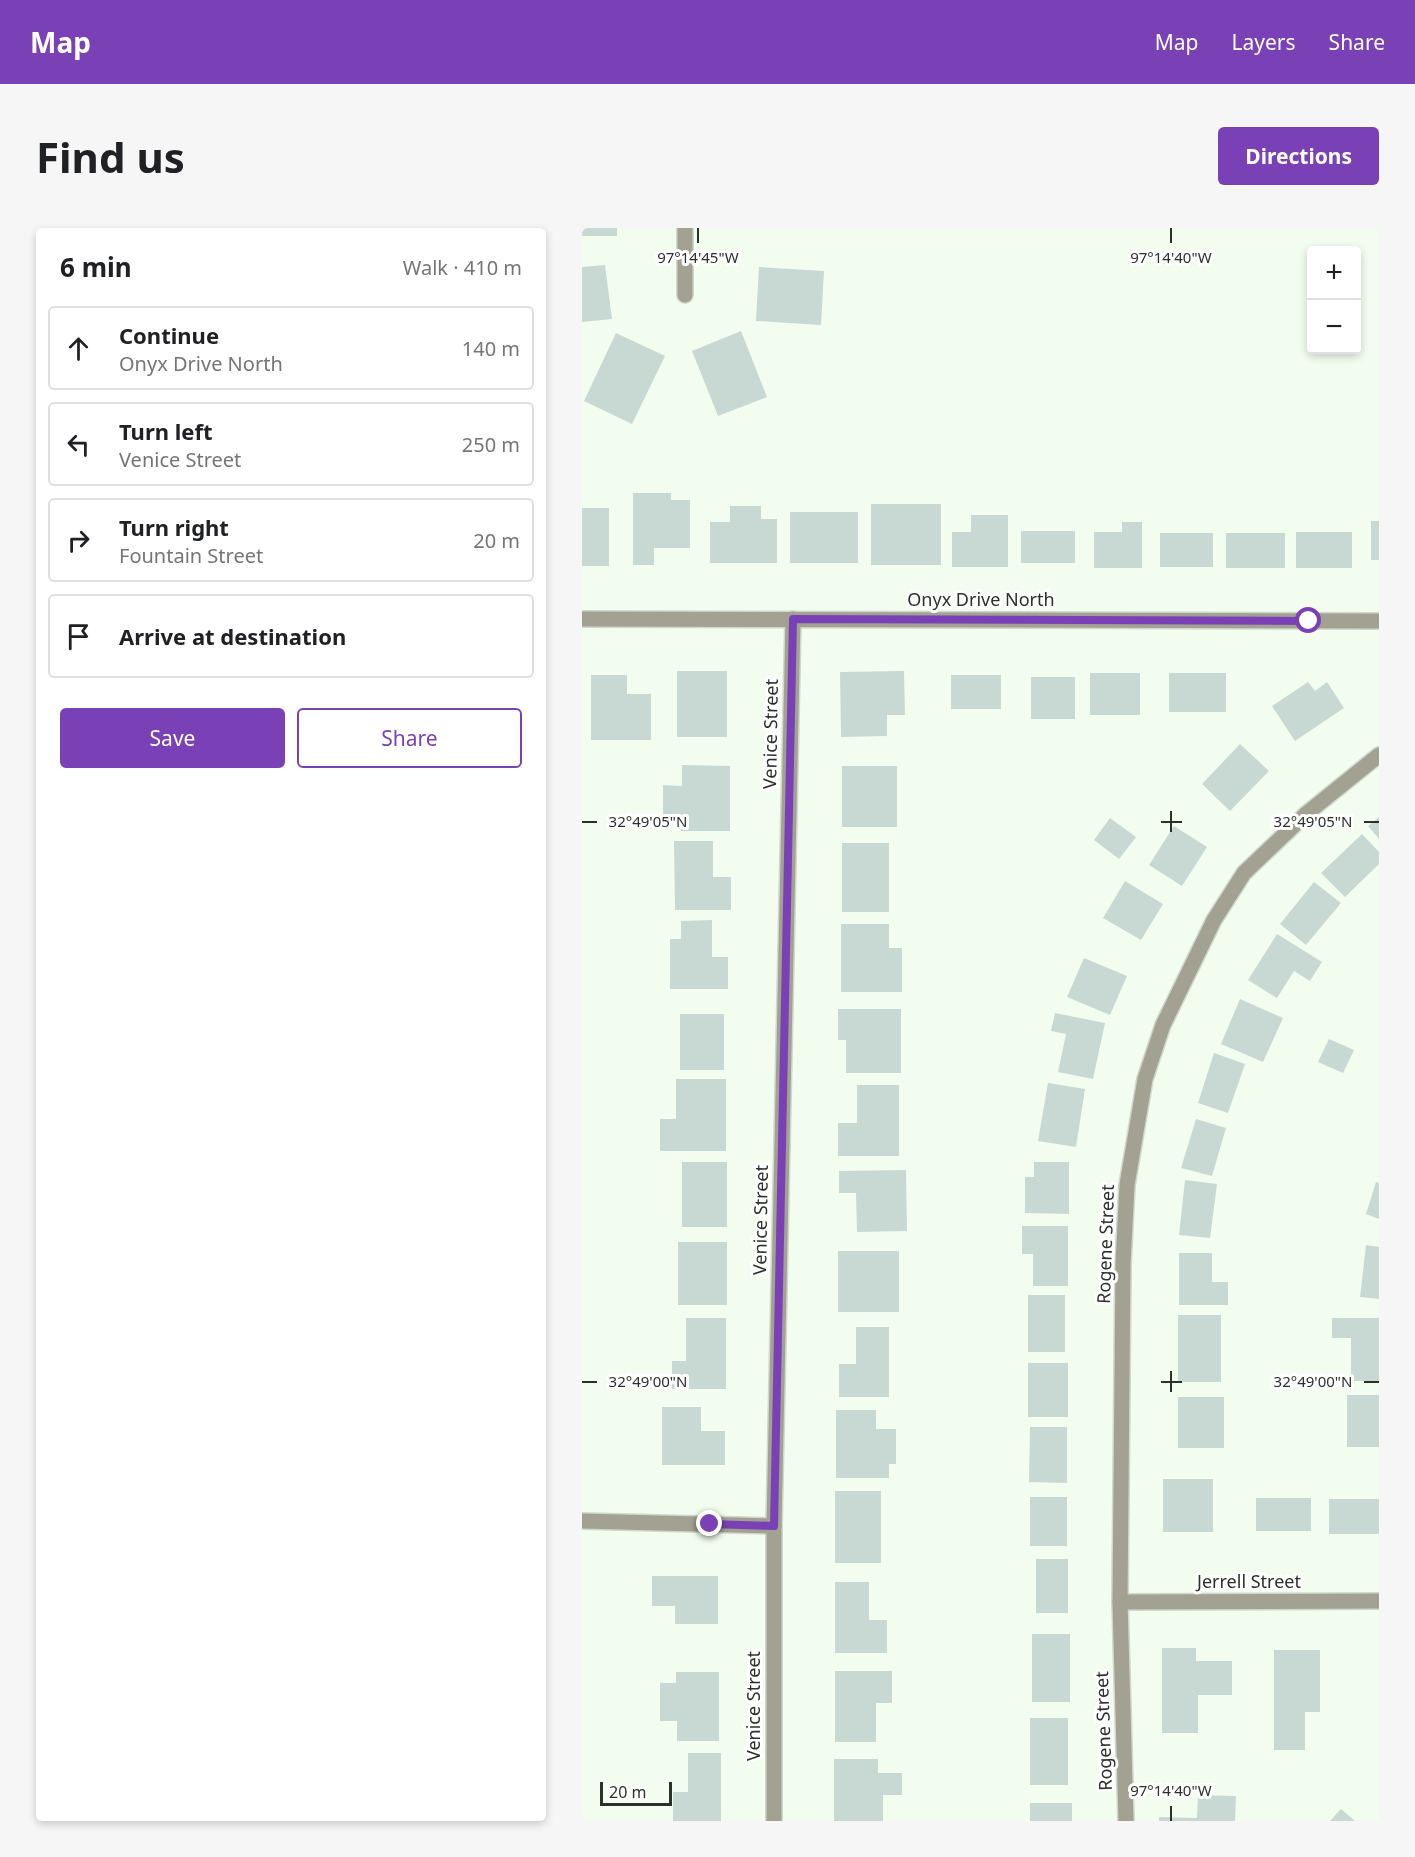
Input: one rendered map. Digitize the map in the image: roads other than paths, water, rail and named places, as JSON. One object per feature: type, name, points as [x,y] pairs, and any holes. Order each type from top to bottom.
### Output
[{"type":"street","points":[[685,228],[686,295]]},
{"type":"street","name":"Onyx Drive North","points":[[582,619],[1379,621]]},
{"type":"street","name":"Venice Street","points":[[774,1821],[774,1526],[793,619]]},
{"type":"street","name":"Rogene Street","points":[[1126,1821],[1120,1602],[1123,1264],[1127,1185],[1145,1079],[1163,1025],[1215,920],[1244,873],[1306,814],[1379,755]]},
{"type":"street","points":[[582,1521],[774,1526]]},
{"type":"street","name":"Jerrell Street","points":[[1120,1602],[1379,1601]]}]
